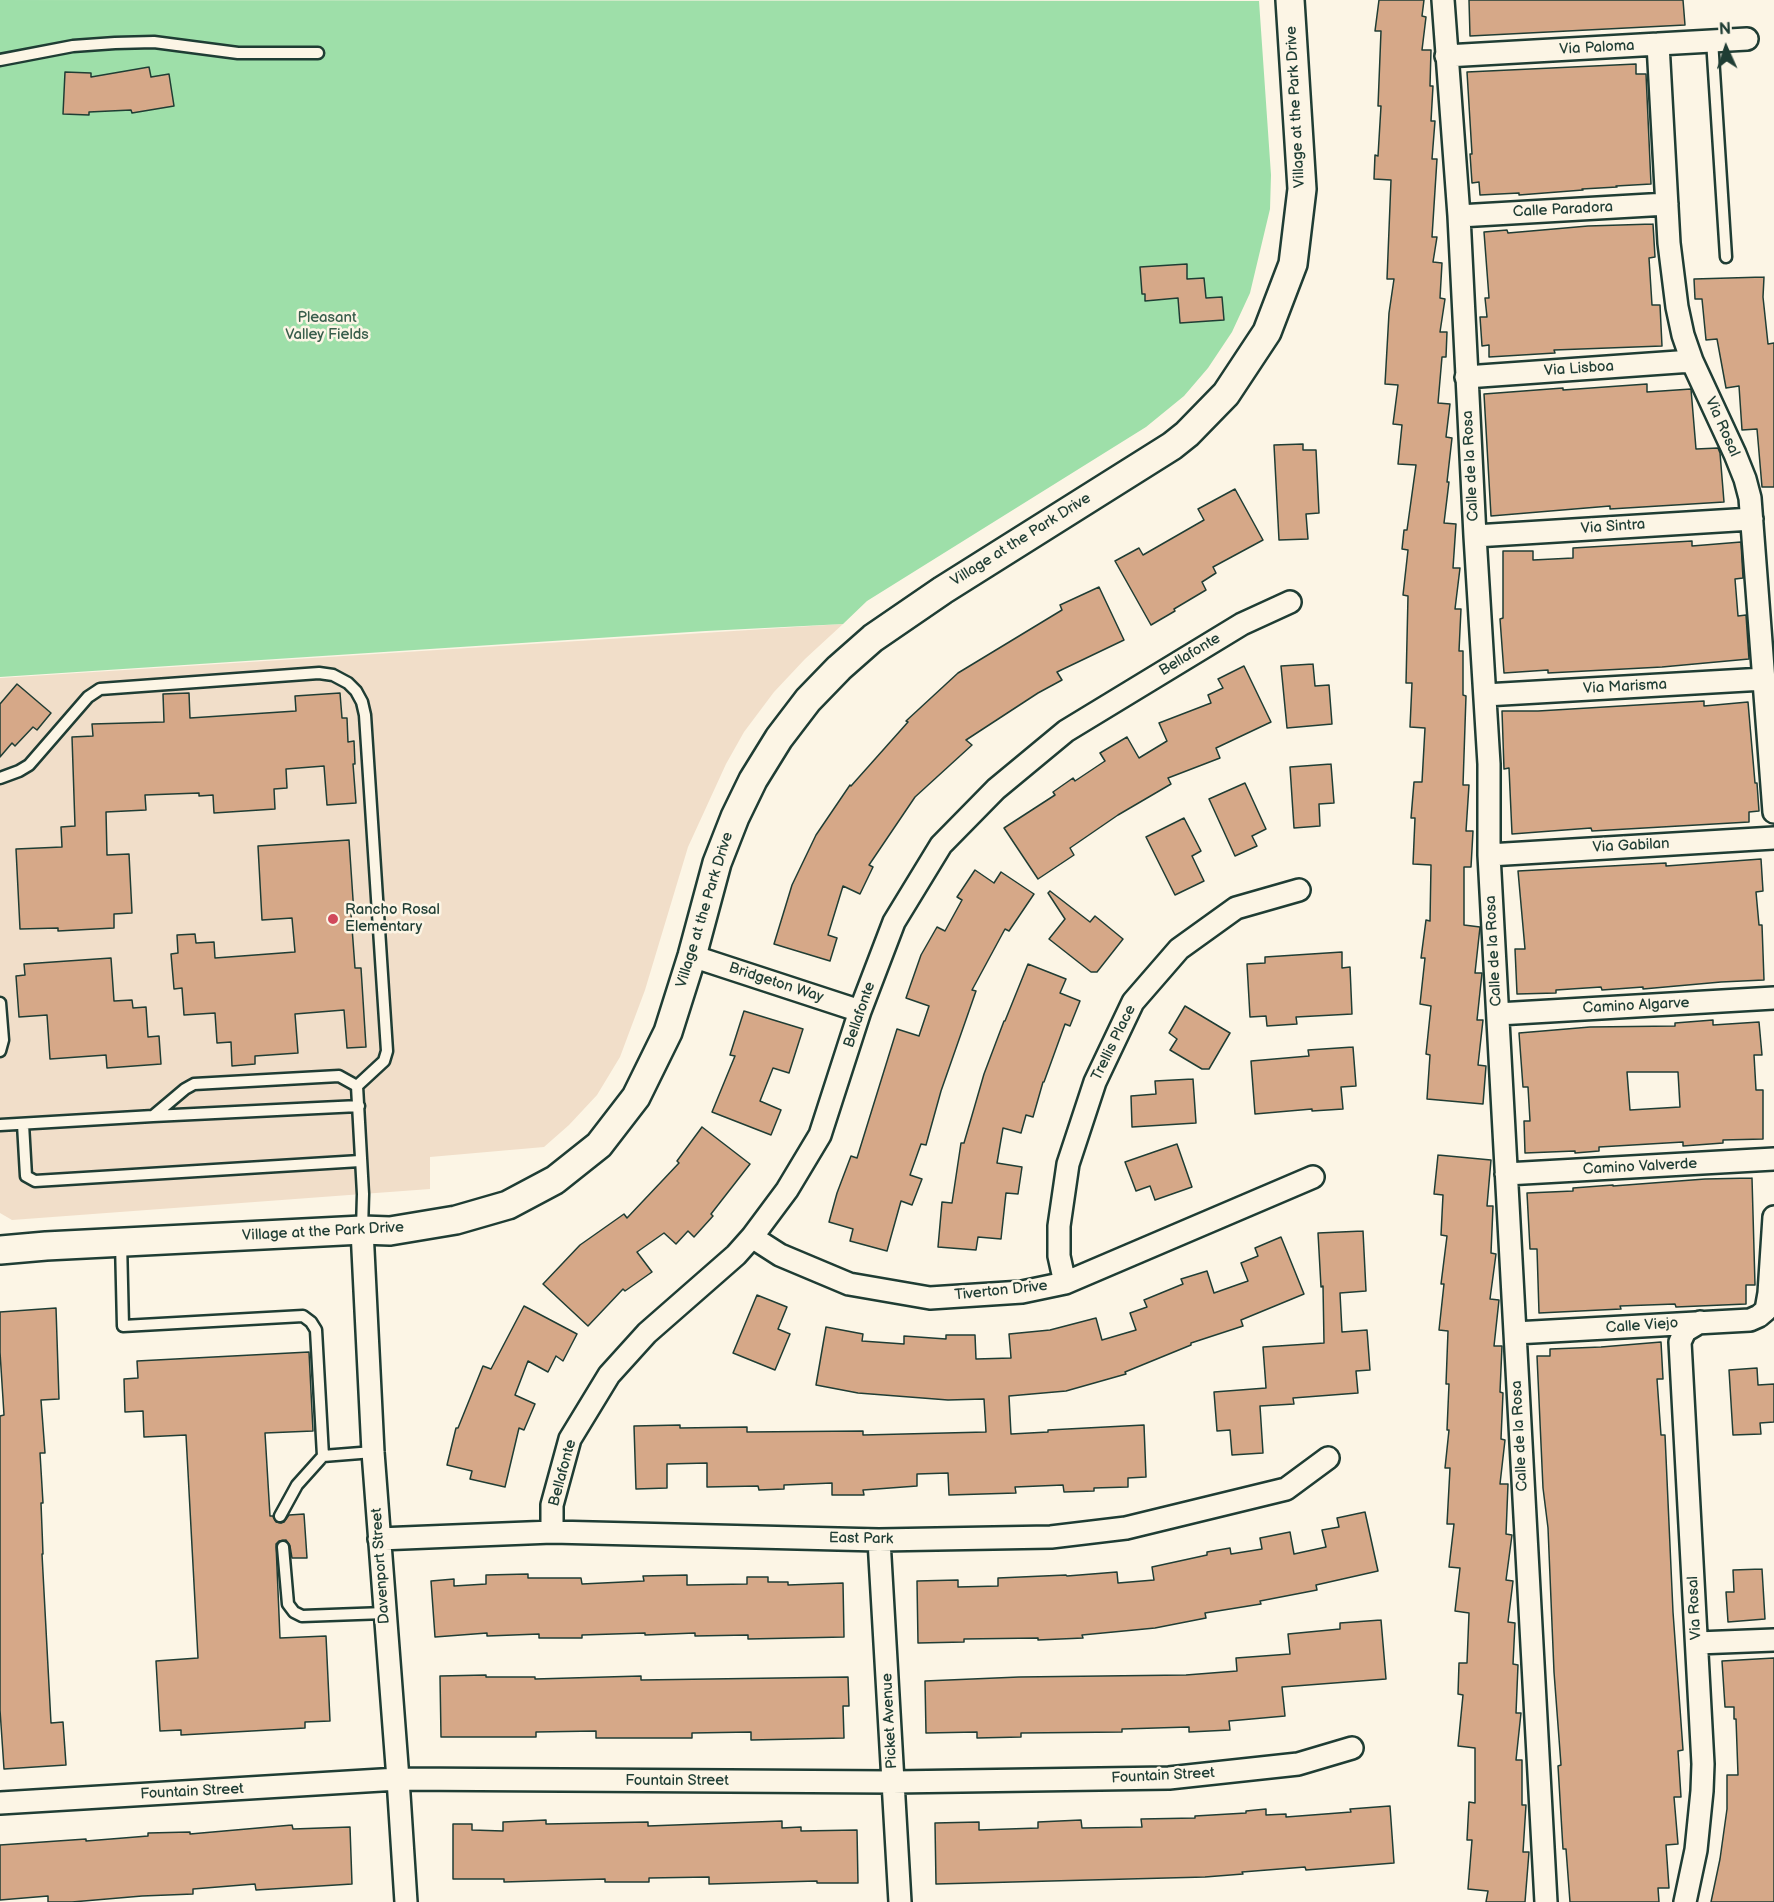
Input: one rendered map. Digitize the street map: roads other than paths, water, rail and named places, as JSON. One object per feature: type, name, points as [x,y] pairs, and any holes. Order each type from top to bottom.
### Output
[{"type":"street","name":"Village at the Park Drive","points":[[0,1250],[362,1230],[390,1231],[456,1220],[507,1205],[555,1180],[599,1145],[636,1097],[668,1032],[692,956],[717,863],[735,816],[753,780],[779,738],[808,700],[873,638],[943,590],[1187,434],[1226,394],[1267,332],[1293,264],[1302,189],[1290,0]]},
{"type":"street","name":"Calle de la Rosa","points":[[1443,0],[1459,216],[1466,377],[1489,764],[1489,855],[1546,1902]]},
{"type":"street","name":"Via Paloma","points":[[1446,56],[1748,39]]},
{"type":"street","name":"Via Rosal","points":[[1658,44],[1672,276],[1677,307],[1692,361],[1745,479],[1750,498],[1774,813]]},
{"type":"street","name":"Calle Paradora","points":[[1459,216],[1667,204]]},
{"type":"street","name":"Via Lisboa","points":[[1466,377],[1692,361]]},
{"type":"street","name":"Via Sintra","points":[[1475,536],[1752,519]]},
{"type":"street","name":"Bellafonte","points":[[552,1532],[552,1505],[570,1439],[609,1375],[648,1333],[736,1255],[787,1190],[820,1135],[860,1011],[894,922],[941,845],[996,789],[1066,731],[1242,624],[1290,602]]},
{"type":"street","name":"Via Marisma","points":[[1485,695],[1764,679]]},
{"type":"street","name":"Via Gabilan","points":[[1489,855],[1774,838]]},
{"type":"street","name":"Trellis Place","points":[[1065,1283],[1059,1256],[1059,1226],[1068,1164],[1095,1083],[1133,1002],[1179,949],[1236,908],[1299,890]]},
{"type":"street","name":"Bridgeton Way","points":[[692,956],[860,1011]]},
{"type":"street","name":"Camino Algarve","points":[[1498,1014],[1774,998]]},
{"type":"street","name":"Camino Valverde","points":[[1506,1174],[1774,1159]]},
{"type":"street","name":"Tiverton Drive","points":[[752,1236],[780,1255],[849,1284],[930,1298],[1022,1292],[1065,1283],[1313,1177]]},
{"type":"street","name":"Calle Viejo","points":[[1515,1333],[1750,1320],[1760,1316],[1766,1310],[1773,1251],[1774,1217]]},
{"type":"street","name":"Davenport Street","points":[[362,1230],[373,1452],[406,1902]]},
{"type":"street","name":"Via Rosal","points":[[1685,1902],[1696,1850],[1702,1791],[1703,1736],[1680,1342],[1685,1331],[1700,1322]]},
{"type":"street","name":"East Park","points":[[379,1539],[552,1532],[879,1540],[1051,1536],[1126,1528],[1286,1489],[1328,1458]]},
{"type":"street","name":"Picket Avenue","points":[[879,1540],[900,1902]]},
{"type":"street","points":[[1697,1643],[1774,1640]]},
{"type":"street","name":"Fountain Street","points":[[0,1803],[398,1779],[893,1782],[1169,1778],[1298,1764],[1352,1748]]},
{"type":"lane","points":[[1712,40],[1726,257]]},
{"type":"lane","points":[[0,60],[73,46],[154,42],[238,52],[318,53]]},
{"type":"lane","points":[[0,778],[29,765],[88,696],[100,689],[319,673],[333,675],[348,683],[362,702],[364,715],[387,1051],[384,1061],[357,1086]]},
{"type":"lane","points":[[0,1003],[3,1040],[0,1051]]},
{"type":"lane","points":[[153,1116],[194,1084],[339,1076],[357,1086]]},
{"type":"lane","points":[[357,1086],[363,1194],[362,1230]]},
{"type":"lane","points":[[0,1125],[359,1106]]},
{"type":"lane","points":[[23,1124],[26,1176],[35,1181],[360,1161]]},
{"type":"lane","points":[[120,1242],[123,1326],[303,1316],[311,1322],[316,1330],[323,1456]]},
{"type":"lane","points":[[280,1516],[297,1485],[323,1456],[373,1452]]},
{"type":"lane","points":[[283,1547],[288,1604],[294,1612],[302,1616],[385,1612]]},
{"type":"place","name":"Rancho Rosal Elementary","points":[[333,919]]},
{"type":"park label","name":"Pleasant Valley Fields","points":[[327,326]]}]
